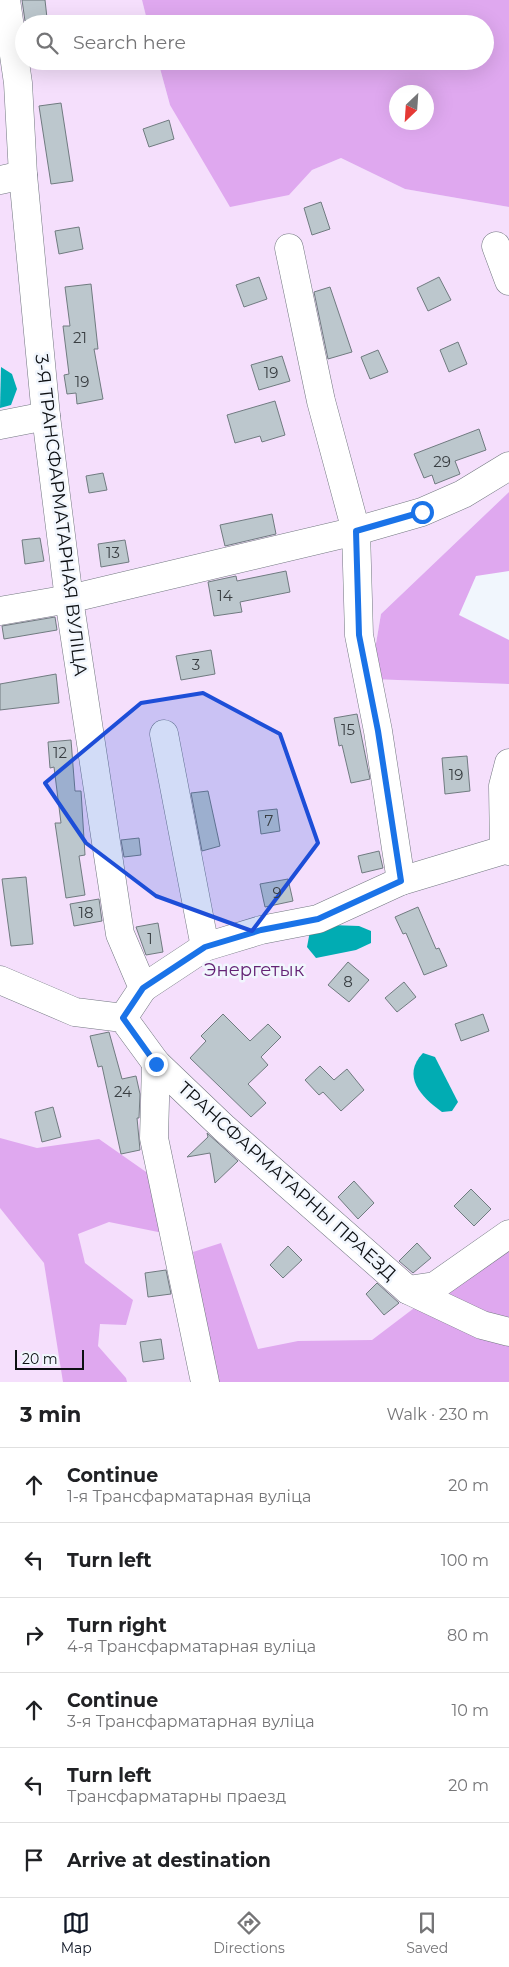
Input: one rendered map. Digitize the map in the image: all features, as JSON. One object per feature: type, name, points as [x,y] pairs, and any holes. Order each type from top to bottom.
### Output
[{"type":"lane","name":"3-Я ТРАНСФАРМАТАРНАЯ ВУЛІЦА","points":[[6,0],[15,62]]},
{"type":"lane","name":"3-Я ТРАНСФАРМАТАРНАЯ ВУЛІЦА","points":[[16,70],[18,82],[11,178],[46,416],[70,599],[120,934],[143,988]]},
{"type":"lane","points":[[496,246],[509,281]]},
{"type":"lane","points":[[290,248],[321,401],[356,531],[359,635],[378,731],[401,881]]},
{"type":"lane","points":[[0,425],[46,416]]},
{"type":"lane","points":[[0,611],[70,599],[356,531],[422,512],[463,494],[509,466]]},
{"type":"lane","points":[[164,734],[205,947]]},
{"type":"lane","points":[[0,980],[75,1012],[123,1018],[143,988],[205,947],[261,930],[318,919],[401,881],[506,851],[503,786],[509,763]]},
{"type":"lane","name":"ТРАНСФАРМАТАРНЫ ПРАЕЗД","points":[[123,1018],[156,1064],[224,1128],[408,1290],[482,1324],[509,1332]]},
{"type":"lane","points":[[156,1064],[154,1138],[205,1382]]},
{"type":"lane","points":[[408,1290],[435,1286],[509,1234]]},
{"type":"highlighted area","points":[[203,693],[280,734],[318,843],[252,931],[156,896],[86,843],[45,783],[141,703]]},
{"type":"green space","name":"Энергетык","points":[[0,0],[142,0],[146,15],[15,15],[15,70],[160,70],[170,105],[288,195],[312,170],[341,158],[405,189],[509,207],[509,492],[381,614],[370,679],[509,684],[509,1256],[336,1382],[0,1382]]},
{"type":"shaded area","points":[[142,0],[509,0],[509,207],[405,189],[341,158],[312,170],[289,195],[230,207],[170,105],[160,70],[494,70],[494,15],[146,15]]},
{"type":"shaded area","points":[[509,492],[509,571],[476,576],[459,615],[509,640],[509,684],[370,679],[381,614]]},
{"type":"shaded area","points":[[0,1138],[37,1148],[99,1139],[149,1174],[163,1233],[109,1222],[78,1234],[85,1263],[133,1300],[126,1325],[100,1324],[98,1346],[126,1378],[127,1382],[63,1382],[44,1263],[0,1208]]},
{"type":"shaded area","points":[[221,1243],[258,1349],[298,1341],[372,1340],[430,1296],[509,1245],[509,1382],[215,1382],[193,1252]]},
{"type":"water","points":[[1,367],[12,374],[17,389],[11,405],[0,408]]},
{"type":"water","points":[[331,925],[359,926],[371,931],[371,943],[356,950],[316,958],[307,947],[310,931]]},
{"type":"water","points":[[423,1053],[435,1057],[458,1102],[452,1111],[442,1112],[427,1100],[416,1085],[414,1070]]},
{"type":"building","points":[[22,0],[45,0],[47,15],[24,15]]},
{"type":"building","points":[[61,103],[73,181],[51,184],[39,106]]},
{"type":"building","points":[[169,120],[174,139],[149,147],[143,129]]},
{"type":"building","points":[[321,202],[330,229],[312,235],[304,208]]},
{"type":"building","points":[[79,227],[83,249],[59,254],[55,231]]},
{"type":"building","points":[[259,277],[267,299],[244,307],[236,285]]},
{"type":"building","points":[[439,277],[451,300],[428,311],[417,288]]},
{"type":"building","points":[[91,284],[98,349],[94,349],[103,399],[77,404],[76,393],[67,394],[64,375],[69,374],[63,326],[70,326],[65,287]]},
{"type":"building","points":[[330,287],[352,352],[328,359],[314,292]]},
{"type":"building","points":[[458,342],[467,364],[449,372],[440,350]]},
{"type":"building","points":[[378,350],[388,372],[370,379],[361,357]]},
{"type":"building","points":[[282,356],[290,381],[259,390],[251,365]]},
{"type":"building","points":[[275,401],[285,435],[262,442],[260,436],[235,443],[227,415]]},
{"type":"building","points":[[479,429],[486,450],[455,461],[460,474],[435,484],[432,475],[424,478],[414,454]]},
{"type":"building","points":[[103,473],[107,490],[89,493],[86,476]]},
{"type":"building","points":[[272,514],[276,534],[225,546],[220,525]]},
{"type":"building","points":[[40,538],[44,561],[25,564],[22,540]]},
{"type":"building","points":[[125,540],[129,562],[101,567],[98,544]]},
{"type":"building","points":[[286,571],[290,592],[240,602],[242,612],[214,616],[208,582],[236,576],[237,581]]},
{"type":"building","points":[[55,617],[57,630],[4,639],[2,626]]},
{"type":"building","points":[[211,650],[215,674],[181,680],[176,656]]},
{"type":"building","points":[[56,674],[59,703],[0,710],[0,684]]},
{"type":"building","points":[[357,714],[370,779],[351,783],[342,745],[339,746],[334,718]]},
{"type":"building","points":[[71,740],[75,791],[81,791],[85,855],[79,856],[85,895],[66,898],[55,823],[61,823],[54,767],[50,768],[48,742]]},
{"type":"building","points":[[467,756],[470,791],[445,794],[442,758]]},
{"type":"building","points":[[208,791],[220,846],[202,851],[191,793]]},
{"type":"building","points":[[277,809],[280,831],[261,834],[258,811]]},
{"type":"building","points":[[139,838],[141,855],[124,857],[121,840]]},
{"type":"building","points":[[379,851],[383,868],[362,873],[358,856]]},
{"type":"building","points":[[26,877],[33,944],[11,946],[2,879]]},
{"type":"building","points":[[288,879],[293,901],[265,907],[260,884]]},
{"type":"building","points":[[99,899],[102,921],[74,926],[70,904]]},
{"type":"building","points":[[418,907],[436,949],[439,948],[447,966],[424,975],[406,933],[403,934],[395,917]]},
{"type":"building","points":[[158,923],[163,952],[146,955],[136,927]]},
{"type":"building","points":[[348,962],[369,980],[349,1002],[328,985]]},
{"type":"building","points":[[404,982],[416,997],[397,1012],[385,998]]},
{"type":"building","points":[[223,1014],[250,1041],[268,1024],[281,1037],[261,1057],[268,1065],[248,1084],[266,1103],[251,1117],[190,1058],[206,1041],[201,1036]]},
{"type":"building","points":[[483,1014],[489,1031],[461,1041],[455,1024]]},
{"type":"building","points":[[109,1032],[122,1079],[136,1076],[140,1094],[139,1118],[137,1118],[140,1150],[121,1154],[102,1066],[98,1067],[90,1036]]},
{"type":"building","points":[[320,1066],[334,1080],[347,1069],[364,1090],[341,1111],[323,1092],[319,1095],[305,1080]]},
{"type":"building","points":[[53,1107],[61,1137],[42,1142],[35,1112]]},
{"type":"building","points":[[207,1133],[238,1161],[215,1183],[210,1153],[187,1157],[208,1137]]},
{"type":"building","points":[[354,1181],[374,1203],[358,1219],[338,1197]]},
{"type":"building","points":[[471,1189],[491,1209],[474,1226],[454,1206]]},
{"type":"building","points":[[417,1243],[431,1258],[413,1273],[399,1261]]},
{"type":"building","points":[[288,1246],[302,1260],[283,1278],[270,1265]]},
{"type":"building","points":[[166,1270],[171,1294],[148,1297],[145,1273]]},
{"type":"building","points":[[377,1283],[399,1303],[384,1315],[366,1294]]},
{"type":"building","points":[[161,1339],[164,1359],[143,1362],[140,1342]]},
{"type":"route","points":[[156,1064],[123,1018],[143,988],[205,947],[261,930],[318,919],[401,881],[378,731],[359,635],[356,531],[422,512]]}]
